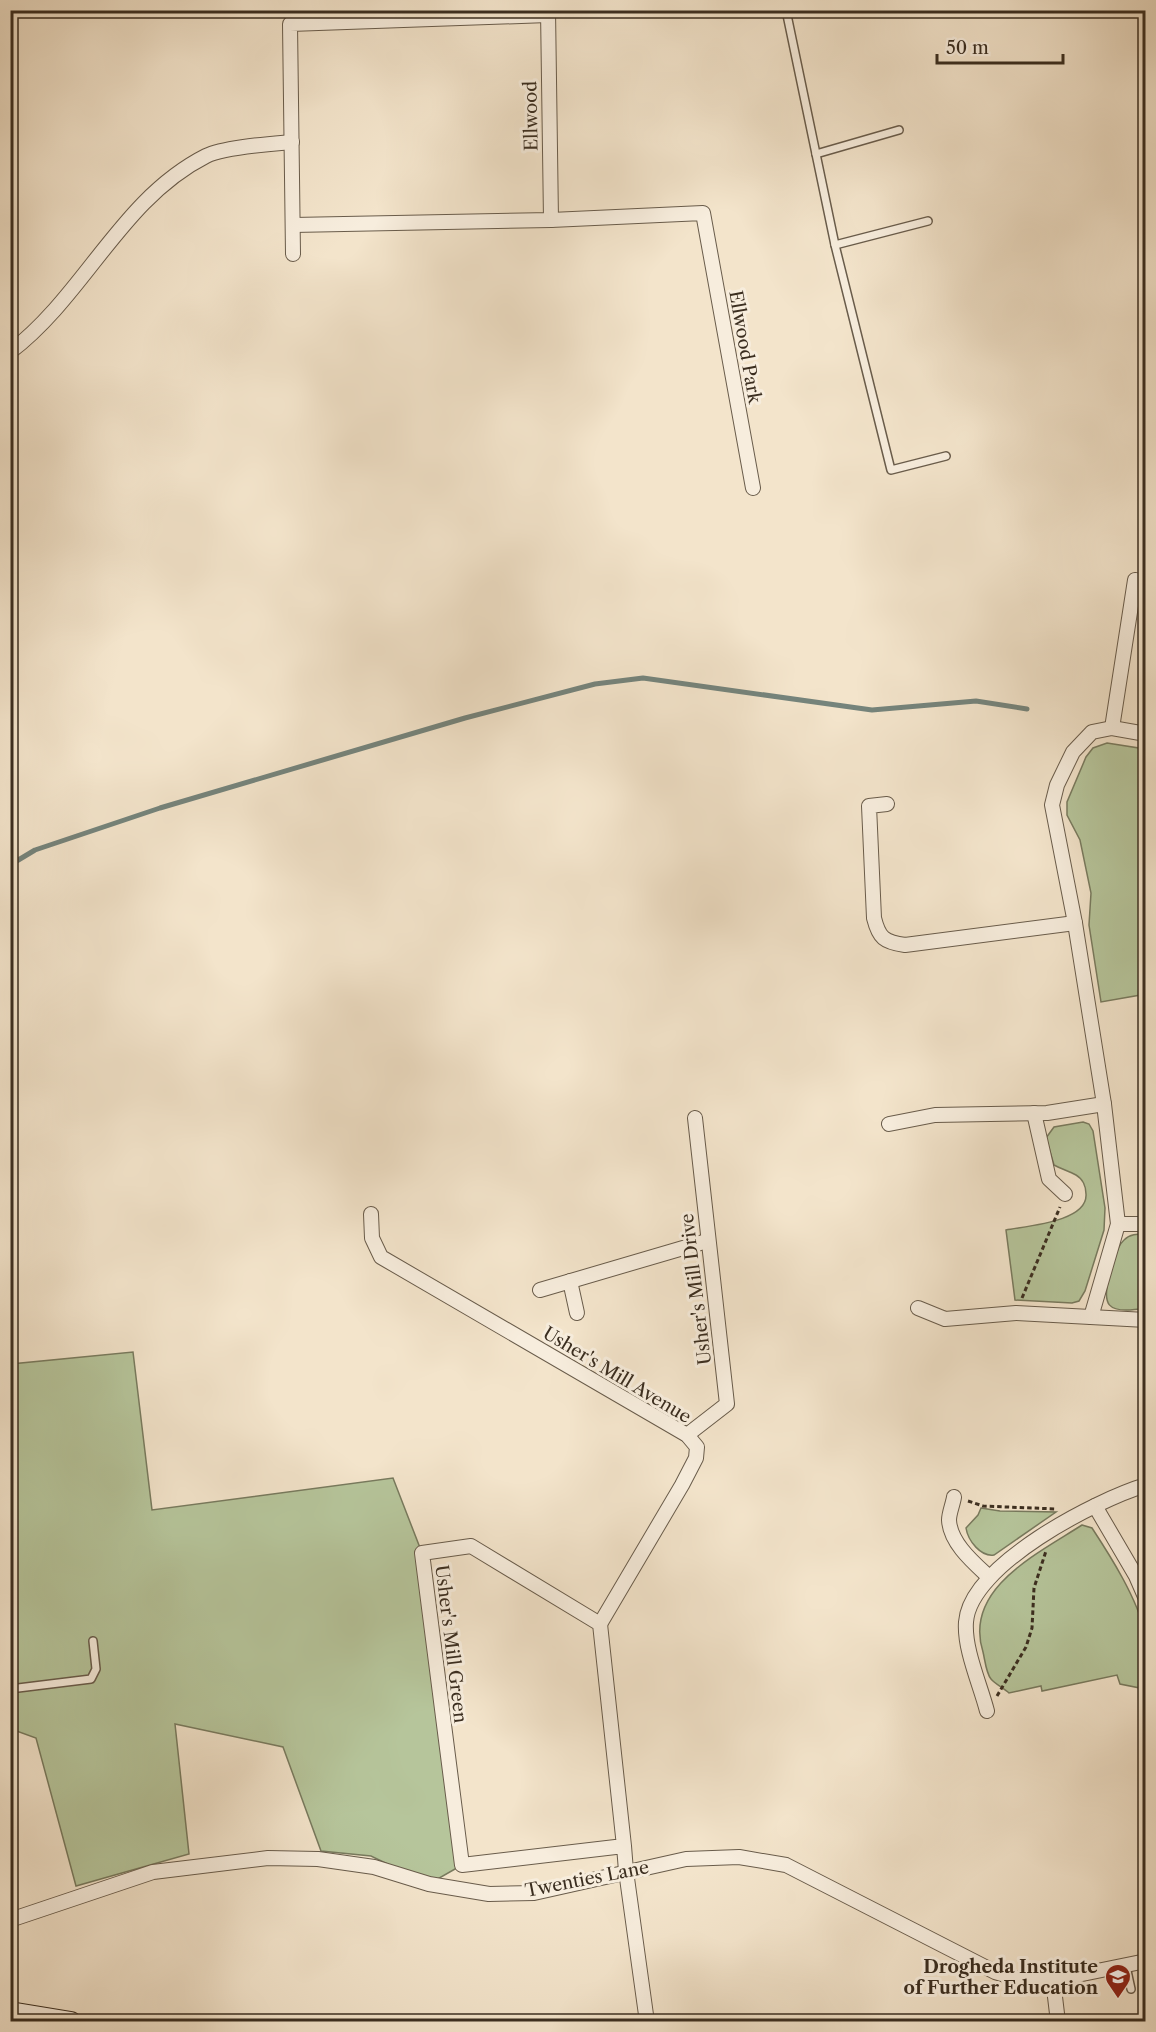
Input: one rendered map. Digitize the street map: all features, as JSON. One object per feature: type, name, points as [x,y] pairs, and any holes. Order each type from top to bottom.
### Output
[{"type":"street","points":[[293,254],[290,24],[548,13]]},
{"type":"street","name":"Ellwood","points":[[548,13],[551,220]]},
{"type":"street","points":[[10,352],[34,334],[76,287],[119,229],[166,181],[208,154],[292,142]]},
{"type":"street","name":"Ellwood Park","points":[[551,220],[703,213],[753,488]]},
{"type":"street","points":[[293,225],[551,220]]},
{"type":"street","points":[[1112,728],[1135,580],[1146,582]]},
{"type":"street","points":[[1091,1317],[1118,1224],[1104,1104],[1075,923],[1052,805],[1057,785],[1072,752],[1092,732],[1112,728],[1146,735]]},
{"type":"street","points":[[887,804],[869,806],[874,918],[878,935],[887,942],[905,945],[1075,923]]},
{"type":"street","points":[[889,1124],[935,1114],[1034,1113],[1104,1104]]},
{"type":"street","points":[[1034,1113],[1049,1179],[1065,1194]]},
{"type":"street","name":"Usher's Mill Drive","points":[[687,1435],[727,1404],[695,1118]]},
{"type":"street","name":"Usher's Mill Avenue","points":[[371,1214],[372,1238],[381,1257],[687,1435],[697,1447],[696,1458],[600,1624]]},
{"type":"street","points":[[1118,1224],[1146,1224]]},
{"type":"street","points":[[540,1290],[707,1241]]},
{"type":"street","points":[[570,1281],[577,1313]]},
{"type":"street","points":[[918,1308],[945,1318],[1016,1313],[1146,1320]]},
{"type":"street","points":[[987,1711],[967,1648],[966,1621],[971,1600],[989,1577],[1026,1546],[1095,1506],[1146,1485]]},
{"type":"street","points":[[954,1497],[949,1520],[955,1539],[970,1560],[989,1577]]},
{"type":"street","points":[[1095,1506],[1136,1576],[1146,1599]]},
{"type":"street","name":"Usher's Mill Green","points":[[600,1624],[471,1546],[422,1552],[462,1864],[624,1846]]},
{"type":"street","points":[[600,1624],[626,1871],[647,2022]]},
{"type":"street","name":"Twenties Lane","points":[[10,1920],[153,1872],[268,1858],[318,1859],[374,1867],[429,1884],[489,1894],[534,1893],[686,1859],[739,1857],[786,1866],[995,1971],[1022,1980],[1053,1980],[1146,1961]]},
{"type":"street","points":[[1053,1980],[1058,2022]]},
{"type":"street","points":[[10,2012],[71,2022]]},
{"type":"lane","points":[[786,10],[835,245],[891,470],[946,456]]},
{"type":"lane","points":[[816,154],[899,130]]},
{"type":"lane","points":[[835,245],[928,221]]},
{"type":"lane","points":[[10,1689],[92,1679],[96,1669],[93,1641]]},
{"type":"lane","points":[[1126,1966],[1131,1989]]},
{"type":"path","points":[[1016,1313],[1065,1194]]},
{"type":"path","points":[[954,1497],[983,1506],[1059,1509],[1074,1517]]},
{"type":"path","points":[[987,1711],[1014,1671],[1026,1647],[1032,1628],[1034,1588],[1047,1548],[1046,1534]]},
{"type":"green space","points":[[1107,743],[1145,749],[1146,994],[1101,1002],[1089,925],[1091,893],[1080,840],[1067,815],[1067,802],[1086,757],[1093,748]]},
{"type":"green space","points":[[1083,1122],[1089,1124],[1093,1131],[1105,1208],[1104,1230],[1085,1291],[1079,1301],[1072,1303],[1015,1300],[1006,1230],[1067,1217],[1084,1203],[1085,1186],[1076,1175],[1054,1165],[1046,1138],[1054,1127]]},
{"type":"green space","points":[[1145,1234],[1145,1308],[1115,1309],[1107,1300],[1106,1292],[1117,1250],[1121,1243],[1129,1237]]},
{"type":"green space","points":[[133,1352],[152,1510],[393,1478],[422,1553],[462,1865],[429,1884],[371,1856],[321,1851],[283,1747],[175,1724],[189,1854],[76,1886],[36,1738],[11,1729],[11,1364]]},
{"type":"green space","points":[[981,1508],[1000,1511],[1056,1512],[994,1555],[989,1555],[976,1547],[969,1538],[966,1528]]},
{"type":"green space","points":[[1082,1525],[1092,1528],[1115,1565],[1136,1606],[1146,1640],[1145,1689],[1120,1684],[1117,1675],[1042,1691],[1041,1686],[1009,1693],[993,1681],[987,1670],[980,1630],[984,1610],[994,1592],[1008,1576],[1026,1561]]},
{"type":"waterway","points":[[10,865],[35,850],[160,808],[465,718],[595,684],[643,678],[872,710],[976,701],[1027,709]]},
{"type":"place","name":"Drogheda Institute of Further Education","points":[[1118,2000]]}]
